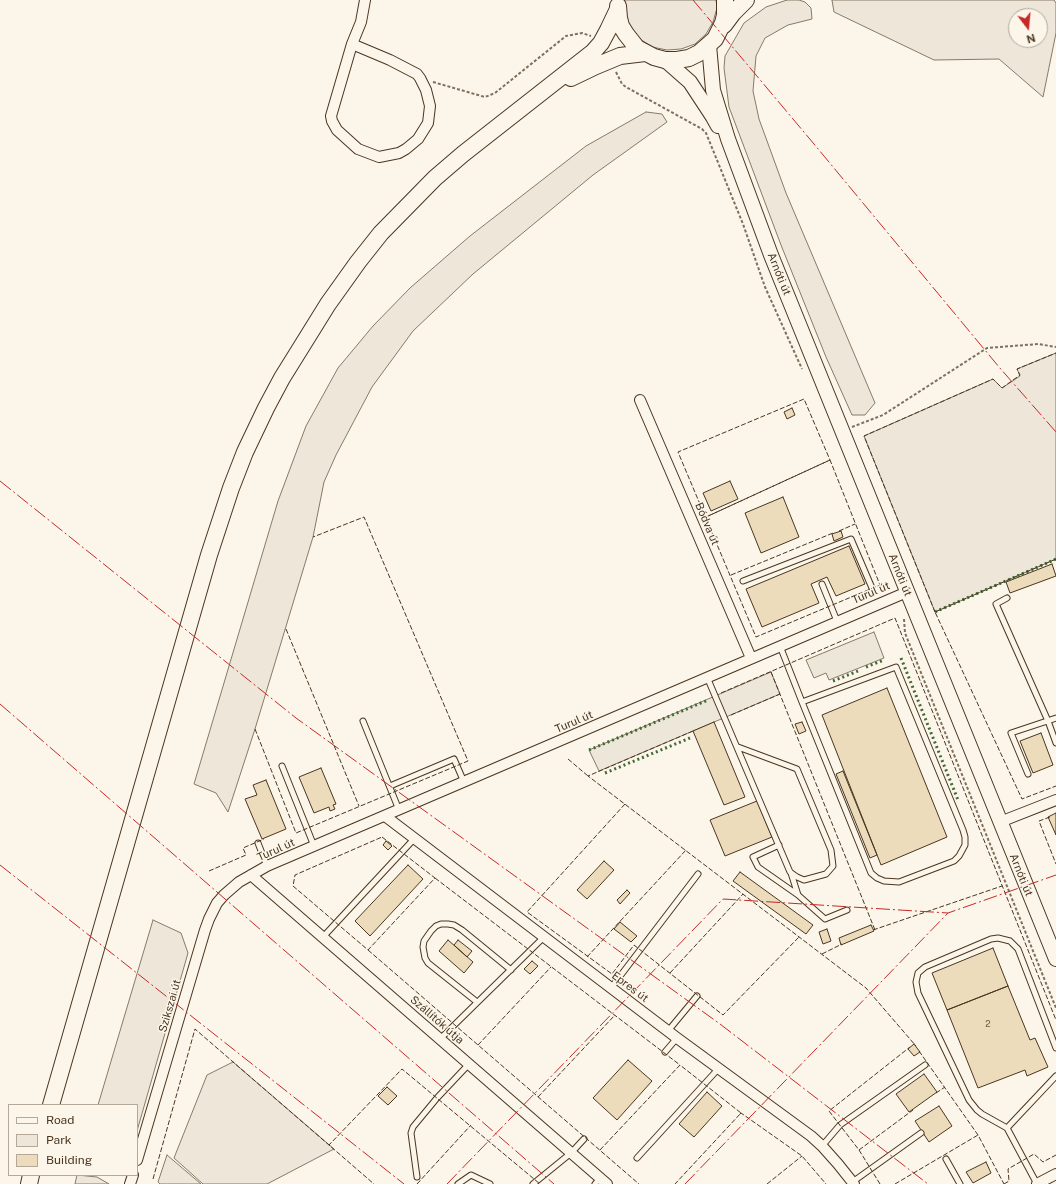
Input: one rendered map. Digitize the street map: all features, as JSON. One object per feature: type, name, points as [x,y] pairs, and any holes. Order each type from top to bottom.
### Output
[{"type":"main road","points":[[720,32],[725,14],[725,0]]},
{"type":"main road","points":[[618,4],[619,18],[626,34],[637,48],[654,57],[665,60],[677,60],[689,58],[709,45],[733,13],[746,0]]},
{"type":"main road","points":[[51,1104],[211,548],[245,452],[266,408],[282,378],[328,304],[358,262],[382,233],[409,204],[463,154],[593,52],[601,43],[608,30],[618,4]]},
{"type":"main road","points":[[709,45],[712,90],[746,189]]},
{"type":"main road","points":[[541,93],[620,56],[645,53]]},
{"type":"main road","points":[[665,60],[690,82],[713,117],[746,189]]},
{"type":"main road","name":"Arnóti út","points":[[746,189],[771,255],[1056,960]]},
{"type":"street","points":[[352,44],[417,74],[420,78],[426,90],[430,106],[428,123],[418,139],[406,149],[389,156],[379,157],[358,149],[337,130],[332,121],[331,116],[352,44],[361,22],[365,0]]},
{"type":"street","name":"Bódva út","points":[[640,400],[751,658]]},
{"type":"street","name":"Turul út","points":[[251,875],[267,866],[780,645],[907,592]]},
{"type":"street","points":[[1000,822],[1056,800]]},
{"type":"street","name":"Epres út","points":[[385,816],[677,1038],[811,1136],[822,1146],[852,1183]]},
{"type":"street","name":"Szállítók útja","points":[[251,875],[571,1153],[601,1182]]},
{"type":"street","name":"Szikszai út","points":[[138,1157],[209,919],[213,910],[224,895],[238,882],[251,875]]},
{"type":"street","points":[[1037,1184],[1056,1174]]},
{"type":"lane","points":[[743,581],[851,539],[872,588]]},
{"type":"lane","points":[[822,584],[837,621]]},
{"type":"lane","points":[[1006,598],[996,604],[1048,721],[1056,743]]},
{"type":"lane","points":[[780,645],[802,702],[871,873],[884,881],[900,882],[954,861],[959,856],[965,844],[963,830],[896,668],[802,702]]},
{"type":"lane","points":[[707,677],[738,747],[798,894]]},
{"type":"lane","points":[[1028,774],[1011,733],[1056,718]]},
{"type":"lane","points":[[362,721],[399,810]]},
{"type":"lane","points":[[738,747],[797,769],[825,835],[833,857],[833,866],[830,870],[821,876],[804,880],[790,872]]},
{"type":"lane","points":[[390,786],[454,760],[464,782]]},
{"type":"lane","points":[[282,766],[314,846]]},
{"type":"lane","points":[[323,937],[414,839]]},
{"type":"lane","points":[[258,843],[267,866]]},
{"type":"lane","points":[[779,846],[753,857],[758,867],[798,894],[825,918],[847,910]]},
{"type":"lane","points":[[611,988],[698,874]]},
{"type":"lane","points":[[477,1002],[428,963],[425,958],[423,947],[424,941],[436,926],[441,924],[454,925],[511,970]]},
{"type":"lane","points":[[440,1039],[544,938]]},
{"type":"lane","points":[[1037,1184],[1007,1128],[982,1114],[969,1100],[918,993],[916,982],[918,973],[925,967],[991,939],[998,938],[1010,941],[1018,949],[1056,1048]]},
{"type":"lane","points":[[668,1031],[697,996]]},
{"type":"lane","points":[[664,1052],[677,1038]]},
{"type":"lane","points":[[417,1177],[411,1133],[413,1127],[436,1098],[469,1064]]},
{"type":"lane","points":[[822,1146],[840,1125],[925,1065]]},
{"type":"lane","points":[[637,1158],[719,1068]]},
{"type":"lane","points":[[1007,1128],[1056,1076]]},
{"type":"lane","points":[[852,1183],[921,1133]]},
{"type":"lane","points":[[533,1184],[571,1153],[584,1139]]},
{"type":"lane","points":[[946,1159],[960,1184]]},
{"type":"lane","points":[[458,1184],[471,1175],[490,1184]]},
{"type":"path","points":[[420,78],[484,97],[494,93],[566,36],[582,33],[590,35],[601,43]]},
{"type":"path","points":[[610,60],[622,84],[702,129],[706,133],[743,224],[765,287],[803,370]]},
{"type":"path","points":[[842,431],[883,415],[987,348],[1038,344],[1056,347]]},
{"type":"path","points":[[903,614],[905,633],[1056,1008]]},
{"type":"green space","points":[[624,0],[716,0],[717,8],[713,22],[706,34],[695,44],[681,49],[667,50],[652,47],[640,39],[631,28],[625,15]]},
{"type":"green space","points":[[787,0],[799,0],[805,2],[811,8],[812,19],[788,25],[765,38],[756,56],[753,91],[759,119],[786,193],[875,403],[865,415],[852,415],[826,357],[781,245],[729,107],[724,68],[725,56],[744,23],[766,7]]},
{"type":"green space","points":[[832,0],[1054,0],[1056,3],[1056,33],[1043,97],[999,59],[934,60],[834,12]]},
{"type":"green space","points":[[646,112],[662,114],[667,122],[593,175],[473,274],[413,331],[372,387],[336,455],[324,482],[313,537],[255,729],[228,812],[216,793],[194,784],[278,501],[306,426],[338,368],[373,326],[410,288],[470,236],[586,146]]},
{"type":"green space","points":[[1056,353],[1056,559],[935,612],[864,436],[993,379],[1002,388],[1020,376],[1017,369]]},
{"type":"green space","points":[[153,920],[181,933],[188,953],[138,1128],[138,1104],[98,1104]]},
{"type":"green space","points":[[233,1062],[334,1149],[267,1184],[203,1184],[174,1158],[207,1075]]},
{"type":"green space","points":[[77,1176],[87,1176],[97,1177],[109,1184],[75,1184]]},
{"type":"shaded area","points":[[874,632],[884,658],[829,680],[826,673],[814,678],[806,660]]},
{"type":"shaded area","points":[[771,672],[780,694],[599,771],[589,750]]},
{"type":"shaded area","points":[[167,1155],[201,1184],[160,1184],[158,1182]]},
{"type":"building","points":[[792,408],[795,415],[787,419],[784,412]]},
{"type":"building","points":[[730,481],[738,499],[711,511],[703,493]]},
{"type":"building","points":[[783,497],[799,537],[761,553],[745,513]]},
{"type":"building","points":[[841,531],[843,537],[834,541],[832,534]]},
{"type":"building","points":[[849,546],[865,584],[836,596],[827,577],[811,584],[819,603],[762,627],[746,589]]},
{"type":"building","points":[[1052,564],[1056,576],[1010,593],[1006,582]]},
{"type":"building","points":[[887,688],[947,837],[881,865],[822,715]]},
{"type":"building","points":[[714,722],[745,797],[724,805],[693,731]]},
{"type":"building","points":[[802,722],[806,731],[799,734],[795,724]]},
{"type":"building","points":[[1041,733],[1053,765],[1033,773],[1020,741]]},
{"type":"building","points":[[321,768],[336,804],[333,805],[335,809],[330,811],[329,807],[314,813],[299,777]]},
{"type":"building","points":[[843,771],[877,855],[870,858],[836,774]]},
{"type":"building","points":[[266,780],[286,829],[262,839],[245,799],[257,795],[253,785]]},
{"type":"building","points":[[757,801],[772,837],[725,856],[710,820]]},
{"type":"building","points":[[1056,813],[1056,835],[1048,817]]},
{"type":"building","points":[[386,841],[392,846],[388,850],[383,845]]},
{"type":"building","points":[[604,861],[614,870],[587,899],[577,890]]},
{"type":"building","points":[[408,865],[423,879],[370,936],[355,921]]},
{"type":"building","points":[[740,872],[813,925],[806,934],[733,881]]},
{"type":"building","points":[[627,890],[630,893],[620,904],[617,900]]},
{"type":"building","points":[[620,922],[637,936],[631,942],[614,929]]},
{"type":"building","points":[[871,925],[874,931],[841,945],[839,938]]},
{"type":"building","points":[[827,929],[831,941],[823,944],[819,932]]},
{"type":"building","points":[[448,940],[473,962],[464,973],[439,951]]},
{"type":"building","points":[[458,940],[472,951],[467,957],[454,945]]},
{"type":"building","points":[[993,948],[1008,986],[947,1010],[932,973]]},
{"type":"building","points":[[532,961],[538,966],[530,974],[524,969]]},
{"type":"building","points":[[1008,986],[1030,1040],[1035,1038],[1048,1067],[1027,1076],[1025,1070],[978,1088],[947,1010]]},
{"type":"building","points":[[914,1044],[920,1052],[914,1056],[908,1049]]},
{"type":"building","points":[[628,1060],[652,1081],[617,1120],[593,1098]]},
{"type":"building","points":[[924,1074],[937,1092],[909,1112],[896,1094]]},
{"type":"building","points":[[387,1087],[397,1096],[388,1105],[378,1096]]},
{"type":"building","points":[[707,1092],[722,1106],[694,1137],[679,1124]]},
{"type":"building","points":[[939,1106],[952,1126],[929,1142],[915,1121]]},
{"type":"building","points":[[986,1162],[991,1173],[973,1183],[966,1172]]},
{"type":"hedge","points":[[935,612],[1056,559]]},
{"type":"hedge","points":[[901,658],[958,800]]},
{"type":"hedge","points":[[866,667],[884,660]]},
{"type":"hedge","points":[[833,681],[858,671]]},
{"type":"hedge","points":[[589,750],[708,700]]},
{"type":"hedge","points":[[605,773],[690,738]]},
{"type":"fence","points":[[935,612],[864,436],[993,379],[1002,388],[1020,375],[1017,369],[1056,353]]},
{"type":"fence","points":[[706,517],[830,460],[804,399],[678,452],[756,637],[880,585],[830,460],[706,517]]},
{"type":"fence","points":[[255,729],[296,833],[468,761],[364,517],[313,537]]},
{"type":"fence","points":[[839,531],[855,524]]},
{"type":"fence","points":[[731,575],[833,533]]},
{"type":"fence","points":[[1056,559],[935,612],[1022,799],[1056,786]]},
{"type":"fence","points":[[721,693],[895,618],[1056,1020]]},
{"type":"fence","points":[[286,629],[359,806]]},
{"type":"fence","points":[[771,672],[875,930]]},
{"type":"fence","points":[[731,715],[780,694]]},
{"type":"fence","points":[[693,731],[588,776],[866,988],[916,1046]]},
{"type":"fence","points":[[568,759],[588,776]]},
{"type":"fence","points":[[625,804],[527,912],[612,974],[634,945],[723,1015],[799,937]]},
{"type":"fence","points":[[1050,817],[1039,821],[1056,864]]},
{"type":"fence","points":[[382,837],[435,878],[368,950],[293,886],[295,875],[382,837]]},
{"type":"fence","points":[[209,871],[246,855],[243,848],[264,839]]},
{"type":"fence","points":[[587,957],[686,850]]},
{"type":"fence","points":[[435,878],[680,1065]]},
{"type":"fence","points":[[873,930],[1002,886]]},
{"type":"fence","points":[[670,973],[743,894]]},
{"type":"fence","points":[[822,954],[842,944]]},
{"type":"fence","points":[[368,950],[639,1184]]},
{"type":"fence","points":[[478,1045],[551,967]]},
{"type":"fence","points":[[538,1097],[615,1015]]},
{"type":"fence","points":[[153,1179],[195,1029],[374,1184]]},
{"type":"fence","points":[[880,1184],[859,1150],[829,1111],[910,1047]]},
{"type":"fence","points":[[919,1051],[978,1135],[1004,1184]]},
{"type":"fence","points":[[600,1150],[680,1065],[741,1113],[675,1184]]},
{"type":"fence","points":[[330,1146],[329,1145],[402,1069],[540,1184]]},
{"type":"fence","points":[[936,1093],[945,1087]]},
{"type":"fence","points":[[859,1150],[913,1110]]},
{"type":"fence","points":[[740,1114],[741,1113],[802,1156],[826,1184]]},
{"type":"fence","points":[[417,1184],[471,1125]]},
{"type":"fence","points":[[895,1184],[978,1135]]},
{"type":"fence","points":[[1004,1184],[1009,1181],[1008,1169],[1034,1154],[1043,1162],[1056,1155]]},
{"type":"fence","points":[[767,1184],[802,1156]]},
{"type":"power","points":[[693,0],[999,367],[1056,432]]},
{"type":"power","points":[[0,481],[296,718],[720,1024],[928,1184]]},
{"type":"power","points":[[0,704],[554,1184]]},
{"type":"power","points":[[0,865],[404,1184]]},
{"type":"power","points":[[447,1184],[723,899],[948,913],[1056,875]]},
{"type":"power","points":[[685,1184],[948,913]]}]
